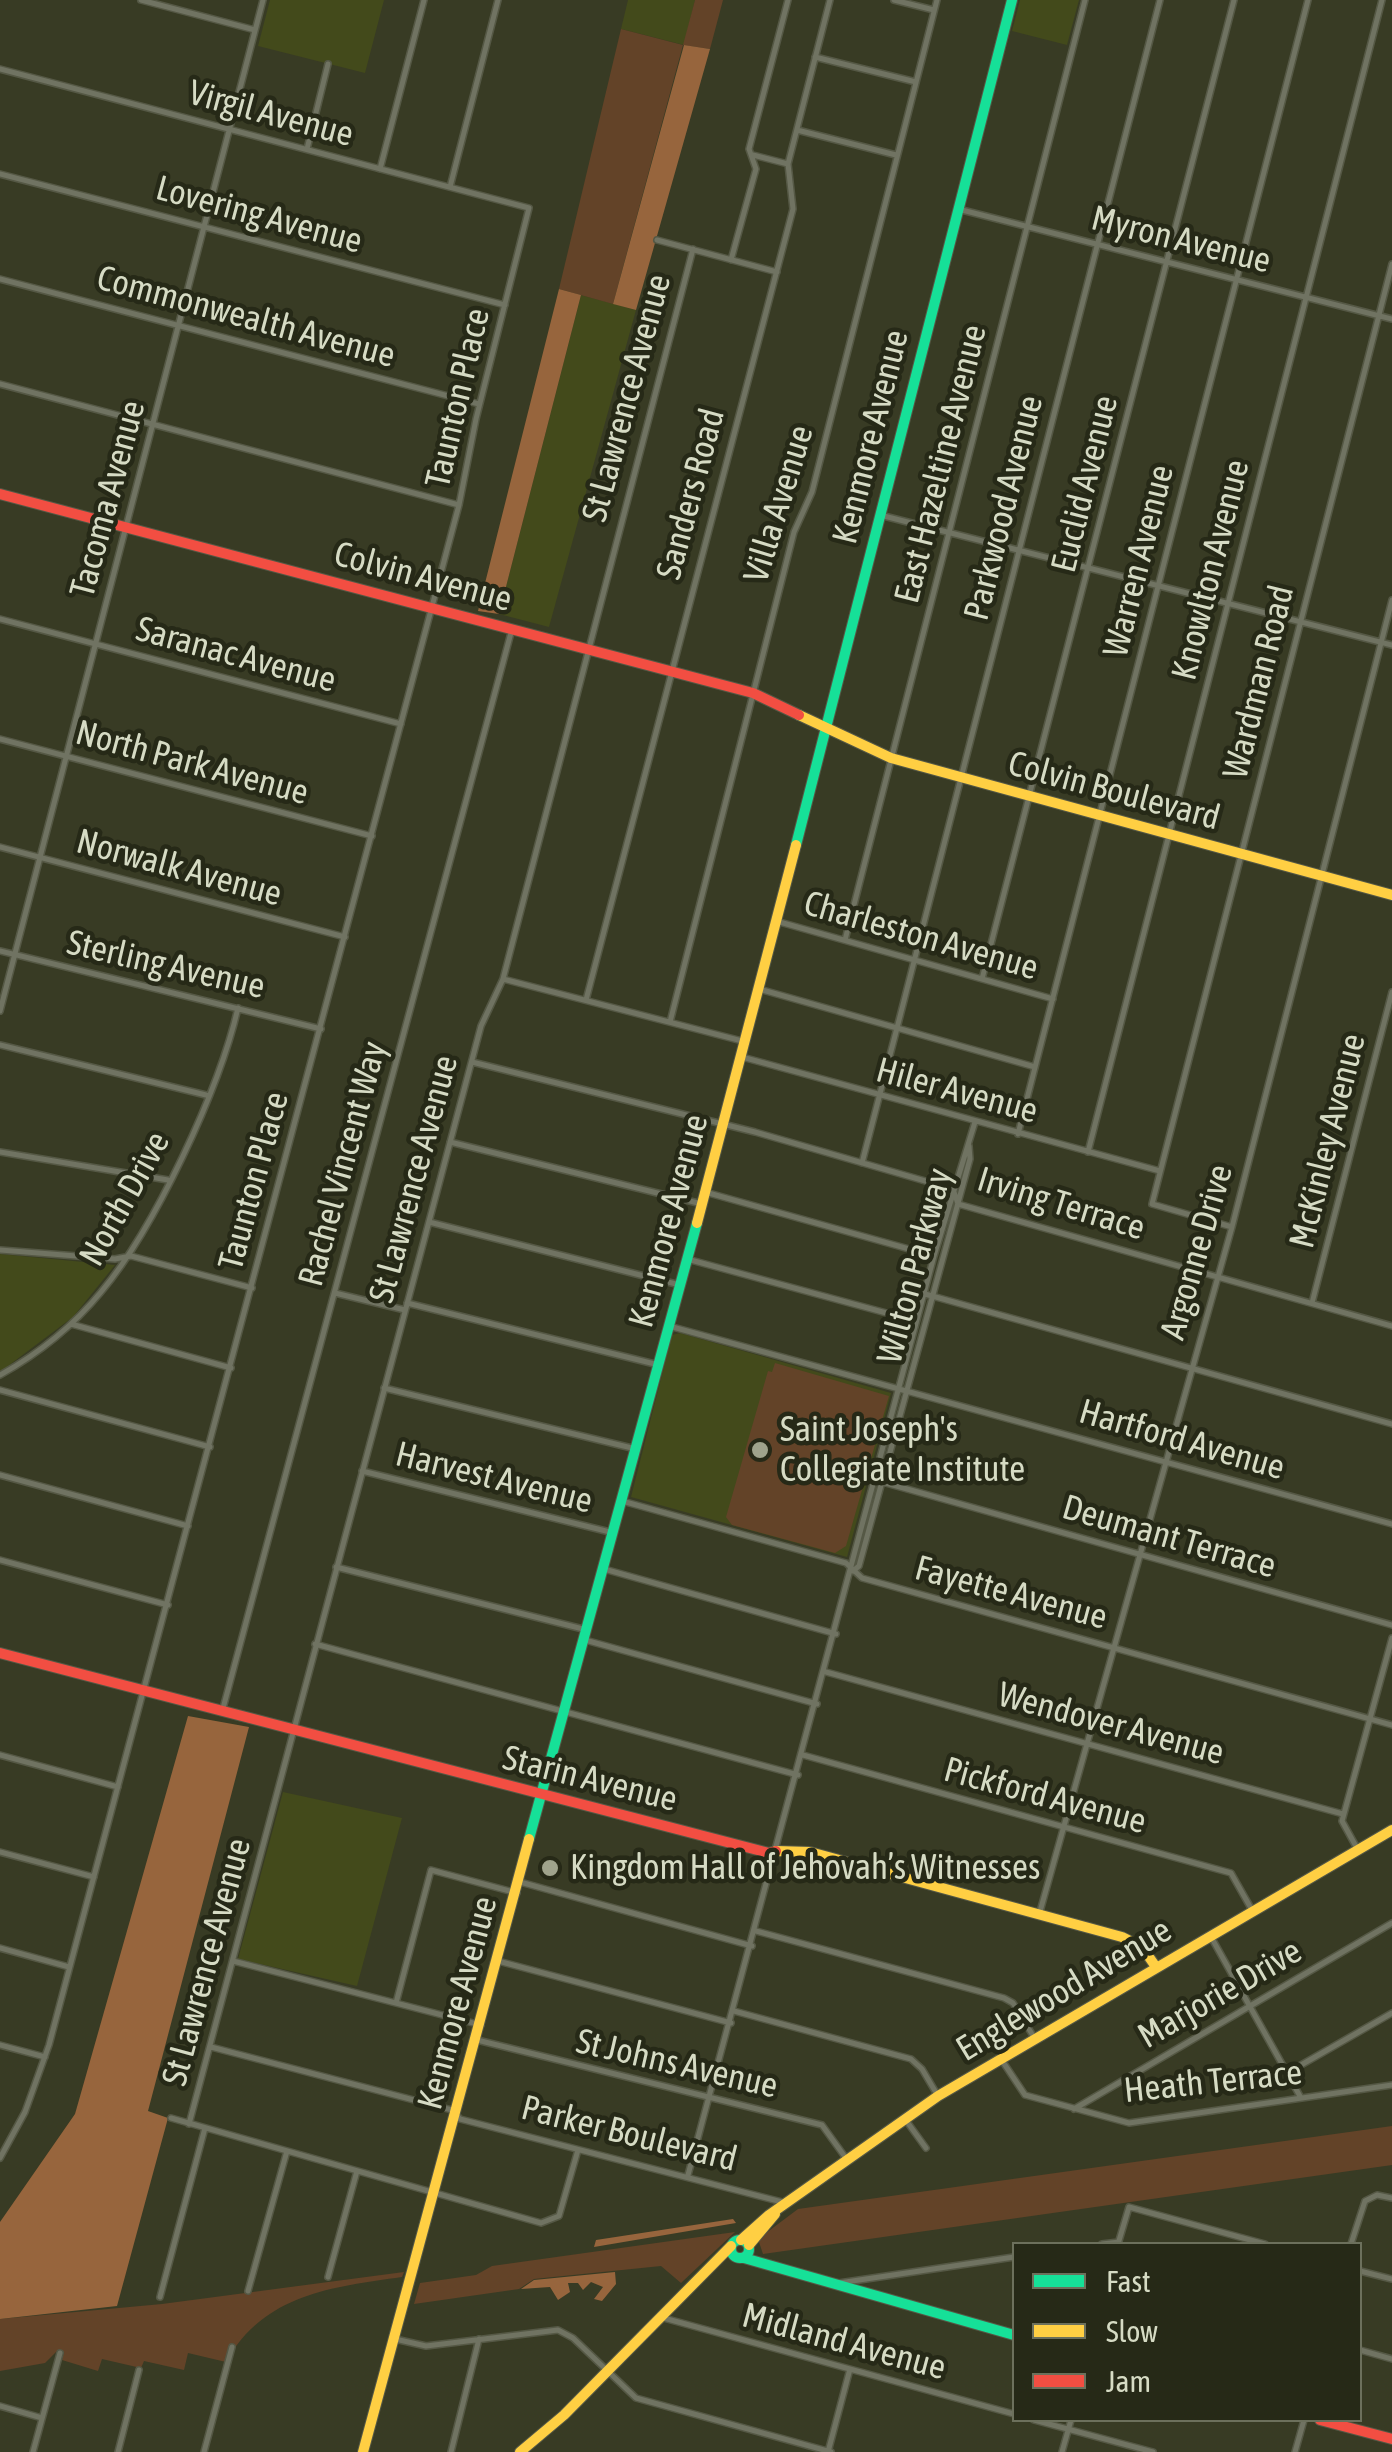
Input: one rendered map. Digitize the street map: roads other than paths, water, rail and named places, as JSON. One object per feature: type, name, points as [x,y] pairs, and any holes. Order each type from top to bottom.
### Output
[{"type":"street","points":[[140,0],[255,30]]},
{"type":"street","name":"Tacoma Avenue","points":[[0,1011],[263,0]]},
{"type":"street","points":[[380,169],[424,0]]},
{"type":"street","points":[[450,187],[498,0]]},
{"type":"street","points":[[731,260],[756,169],[750,155],[788,0]]},
{"type":"street","name":"Sanders Road","points":[[586,1000],[793,209],[788,164],[830,0]]},
{"type":"street","points":[[894,0],[934,10]]},
{"type":"street","name":"Villa Avenue","points":[[670,1022],[794,532],[812,492],[937,0]]},
{"type":"street","name":"Kenmore Avenue","points":[[363,2452],[746,1042],[1012,0]]},
{"type":"street","name":"East Hazeltine Avenue","points":[[845,940],[1085,0]]},
{"type":"street","name":"Parkwood Avenue","points":[[862,1163],[1160,0]]},
{"type":"street","name":"Euclid Avenue","points":[[982,979],[1234,0]]},
{"type":"street","name":"Warren Avenue","points":[[1018,1134],[1308,0]]},
{"type":"street","name":"Knowlton Avenue","points":[[1088,1152],[1382,0]]},
{"type":"street","points":[[815,57],[916,82]]},
{"type":"street","points":[[307,149],[328,64]]},
{"type":"street","name":"Virgil Avenue","points":[[0,69],[529,208]]},
{"type":"street","points":[[796,130],[897,155]]},
{"type":"street","points":[[750,155],[788,164]]},
{"type":"street","name":"Lovering Avenue","points":[[0,174],[505,305]]},
{"type":"street","name":"Taunton Place","points":[[0,2158],[13,2137],[46,2057],[402,724],[459,505],[529,208]]},
{"type":"street","name":"Myron Avenue","points":[[958,209],[1392,319]]},
{"type":"street","points":[[657,240],[776,272]]},
{"type":"street","name":"St Lawrence Avenue","points":[[189,2124],[483,1020],[502,979],[692,249]]},
{"type":"street","name":"Wardman Road","points":[[1232,1227],[1152,1204],[1392,264]]},
{"type":"street","name":"Commonwealth Avenue","points":[[0,279],[480,404]]},
{"type":"street","points":[[0,384],[459,505]]},
{"type":"street","name":"Colvin Avenue","points":[[0,494],[753,693],[826,726]]},
{"type":"street","points":[[880,516],[1392,645]]},
{"type":"street","name":"Argonne Drive","points":[[1039,1915],[1232,1227],[1392,600]]},
{"type":"street","name":"Saranac Avenue","points":[[0,619],[402,724]]},
{"type":"street","name":"Rachel Vincent Way","points":[[222,1712],[512,628]]},
{"type":"street","name":"Colvin Boulevard","points":[[826,726],[891,758],[1392,896]]},
{"type":"street","name":"North Park Avenue","points":[[0,739],[372,836]]},
{"type":"street","name":"Norwalk Avenue","points":[[0,846],[345,937]]},
{"type":"street","name":"Charleston Avenue","points":[[776,921],[1053,999]]},
{"type":"street","name":"Sterling Avenue","points":[[0,951],[321,1029]]},
{"type":"street","points":[[502,979],[746,1042]]},
{"type":"street","points":[[759,989],[1036,1067]]},
{"type":"street","name":"McKinley Avenue","points":[[1312,1303],[1392,992]]},
{"type":"street","name":"North Drive","points":[[0,1375],[71,1324],[126,1256],[168,1180],[207,1095],[238,1008]]},
{"type":"street","points":[[0,1045],[207,1095]]},
{"type":"street","name":"Hiler Avenue","points":[[742,1057],[1160,1172]]},
{"type":"street","points":[[472,1062],[724,1124],[953,1189]]},
{"type":"street","name":"Wilton Parkway","points":[[853,1571],[859,1566],[883,1482],[916,1321],[975,1122]]},
{"type":"street","points":[[450,1142],[704,1198],[943,1258]]},
{"type":"street","name":"Wilton Parkway","points":[[798,1775],[875,1480],[926,1324],[970,1159],[969,1145]]},
{"type":"street","points":[[0,1152],[168,1180]]},
{"type":"street","name":"Irving Terrace","points":[[953,1189],[958,1204],[1392,1326]]},
{"type":"street","points":[[429,1222],[680,1285]]},
{"type":"street","points":[[0,1250],[126,1256],[252,1288]]},
{"type":"street","points":[[688,1259],[926,1324]]},
{"type":"street","points":[[334,1293],[659,1365]]},
{"type":"street","points":[[924,1294],[1392,1424]]},
{"type":"street","points":[[71,1324],[231,1368]]},
{"type":"street","name":"Hartford Avenue","points":[[670,1326],[1392,1524]]},
{"type":"street","points":[[384,1388],[636,1449]]},
{"type":"street","points":[[0,1390],[210,1447]]},
{"type":"street","name":"Harvest Avenue","points":[[362,1471],[614,1533]]},
{"type":"street","points":[[0,1475],[188,1526]]},
{"type":"street","name":"Deumant Terrace","points":[[875,1480],[1392,1625]]},
{"type":"street","name":"Fayette Avenue","points":[[622,1502],[846,1563],[862,1578],[1392,1725]]},
{"type":"street","points":[[0,1560],[168,1605]]},
{"type":"street","points":[[336,1567],[586,1635],[817,1704]]},
{"type":"street","points":[[604,1569],[836,1634]]},
{"type":"street","points":[[1358,1850],[1342,1821],[1343,1814],[1392,1638]]},
{"type":"street","points":[[316,1644],[798,1775],[688,2175]]},
{"type":"street","name":"Starin Avenue","points":[[0,1653],[543,1796],[777,1851],[810,1852],[1133,1942],[1156,1966]]},
{"type":"street","name":"Wendover Avenue","points":[[826,1672],[1343,1814]]},
{"type":"street","points":[[0,1755],[118,1787]]},
{"type":"street","name":"Pickford Avenue","points":[[804,1756],[1231,1873],[1252,1910]]},
{"type":"street","name":"Englewood Avenue","points":[[520,2452],[716,2264],[742,2249],[774,2214],[905,2119],[1156,1966],[1391,1832]]},
{"type":"street","points":[[0,1852],[94,1877]]},
{"type":"street","points":[[396,2003],[431,1870],[518,1887],[752,1946]]},
{"type":"street","name":"Marjorie Drive","points":[[1074,2110],[1392,1923]]},
{"type":"street","points":[[756,1931],[1004,1998],[1016,2007],[1036,2038]]},
{"type":"street","points":[[1210,1936],[1301,2098]]},
{"type":"street","points":[[0,1948],[70,1967]]},
{"type":"street","points":[[233,1961],[481,2025]]},
{"type":"street","points":[[498,1961],[731,2023]]},
{"type":"street","points":[[734,2011],[911,2060],[922,2068],[938,2096]]},
{"type":"street","points":[[1287,2073],[1392,2013]]},
{"type":"street","name":"St Johns Avenue","points":[[477,2040],[710,2098],[718,2096],[822,2126],[848,2161]]},
{"type":"street","points":[[0,2044],[46,2057]]},
{"type":"street","name":"Parker Boulevard","points":[[210,2046],[676,2177],[688,2175],[789,2204]]},
{"type":"street","name":"Heath Terrace","points":[[1001,2060],[1025,2096],[1130,2123],[1392,2085]]},
{"type":"street","points":[[171,2118],[541,2224],[551,2222],[562,2207],[578,2150]]},
{"type":"street","points":[[905,2119],[926,2148]]},
{"type":"street","points":[[160,2297],[205,2128]]},
{"type":"street","points":[[0,2133],[13,2137]]},
{"type":"street","points":[[248,2291],[287,2151]]},
{"type":"street","points":[[328,2277],[357,2171]]},
{"type":"street","points":[[1352,2242],[1364,2201],[1377,2195],[1392,2198]]},
{"type":"street","points":[[1118,2242],[1129,2208],[1257,2242]]},
{"type":"street","points":[[742,2249],[764,2266],[1012,2334]]},
{"type":"street","points":[[831,2284],[1012,2257]]},
{"type":"street","points":[[1362,2271],[1392,2280]]},
{"type":"street","name":"Midland Avenue","points":[[660,2317],[1012,2413]]},
{"type":"street","points":[[395,2339],[426,2346],[558,2330],[573,2338],[636,2398],[829,2452],[850,2369]]},
{"type":"street","points":[[451,2452],[480,2338]]},
{"type":"street","points":[[204,2452],[232,2347]]},
{"type":"street","points":[[1362,2351],[1392,2359]]},
{"type":"street","points":[[33,2452],[60,2353]]},
{"type":"street","points":[[118,2452],[139,2370]]},
{"type":"street","points":[[0,2406],[42,2418]]},
{"type":"street","points":[[1042,2422],[1153,2452]]},
{"type":"street","points":[[1062,2452],[1070,2422]]},
{"type":"street","points":[[1295,2452],[1303,2422]]},
{"type":"street","points":[[1328,2422],[1392,2439]]},
{"type":"place","name":"Saint Joseph's Collegiate Institute","points":[[760,1450]]},
{"type":"place","name":"Kingdom Hall of Jehovah’s Witnesses","points":[[550,1868]]}]
